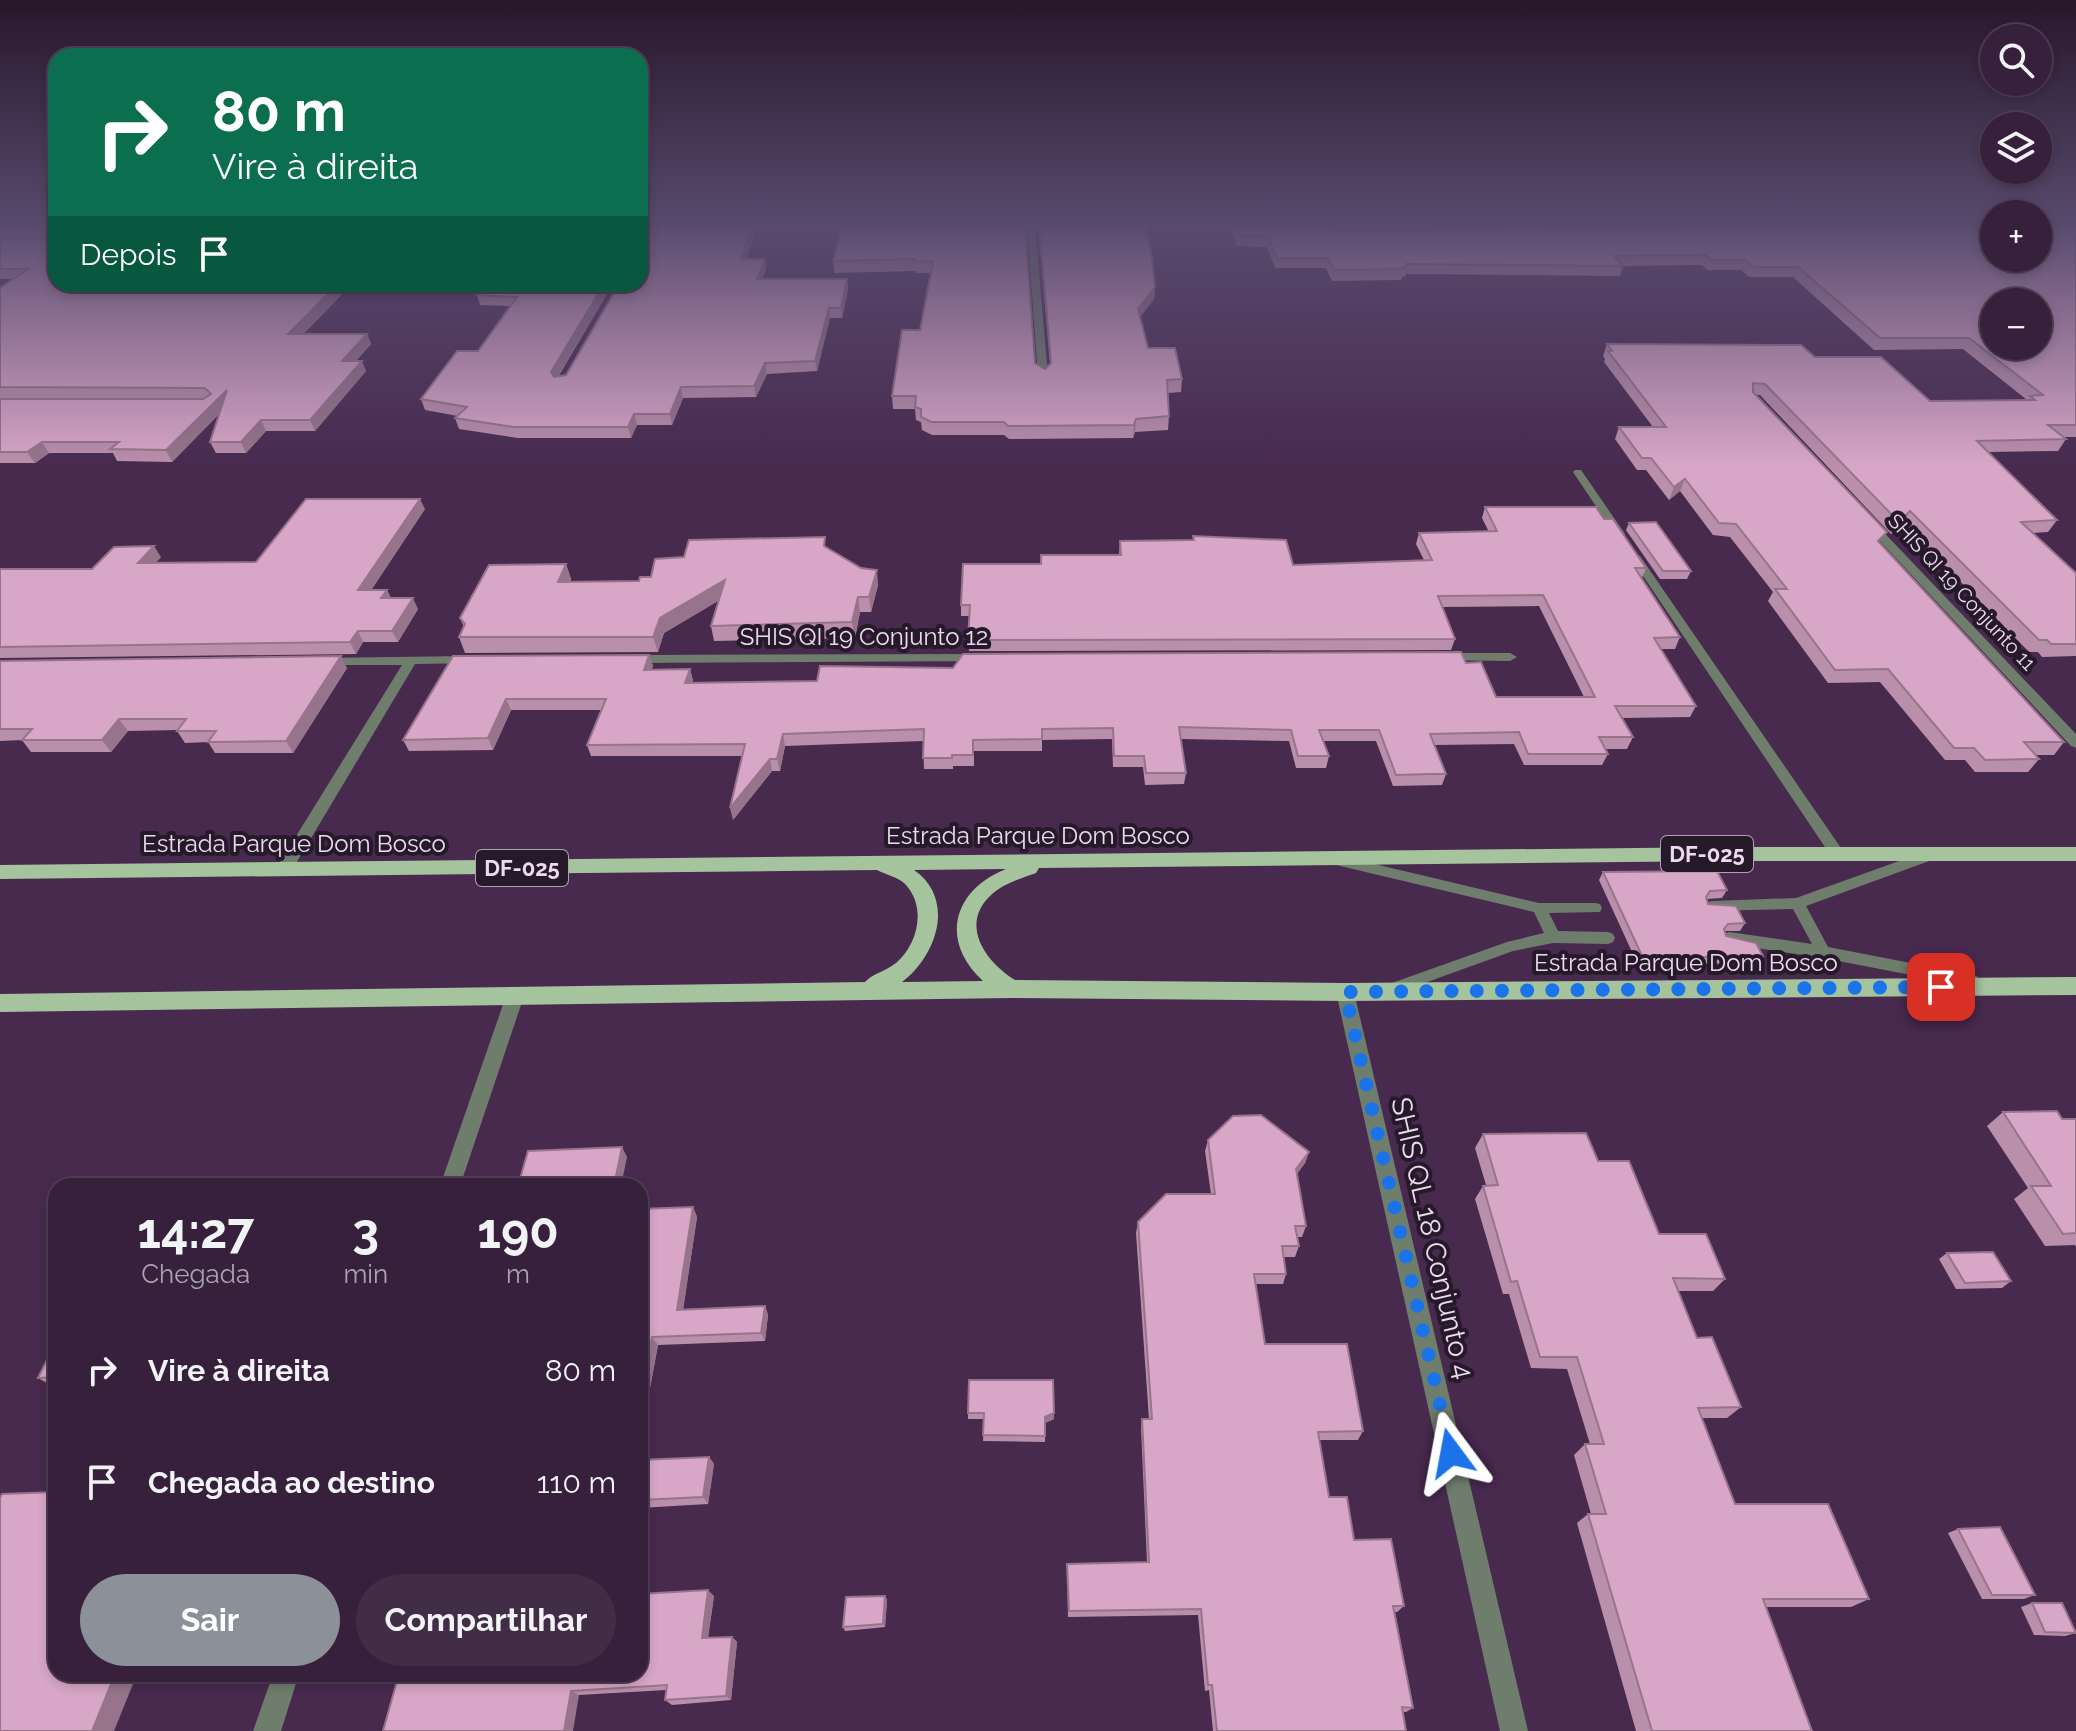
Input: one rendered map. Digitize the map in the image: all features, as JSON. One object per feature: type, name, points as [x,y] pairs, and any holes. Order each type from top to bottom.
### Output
[{"type":"main road","name":"Estrada Parque Dom Bosco","points":[[0,872],[1728,854],[2076,854]]},
{"type":"main road","points":[[1010,989],[992,979],[972,956],[967,924],[979,894],[1005,877],[1044,862]]},
{"type":"main road","points":[[843,992],[899,976],[917,958],[927,931],[925,897],[911,878],[879,863]]},
{"type":"main road","name":"Estrada Parque Dom Bosco","points":[[0,1003],[1010,989],[1345,992],[2076,986]]},
{"type":"street","points":[[1037,306],[1043,376]]},
{"type":"street","name":"SHIS QI 19 Conjunto 11","points":[[1861,514],[2076,743]]},
{"type":"street","points":[[1430,657],[1510,657]]},
{"type":"street","name":"SHIS QI 19 Conjunto 12","points":[[618,659],[1000,658]]},
{"type":"street","points":[[283,871],[411,660]]},
{"type":"street","points":[[300,661],[490,660]]},
{"type":"street","name":"SHIS QL 18 Conjunto 4","points":[[1345,992],[1514,1731]]},
{"type":"street","points":[[453,1178],[515,996]]},
{"type":"street","points":[[267,1731],[283,1682]]},
{"type":"lane","points":[[1578,472],[1838,855]]},
{"type":"lane","points":[[1711,906],[1797,903],[1927,856]]},
{"type":"lane","points":[[1338,860],[1539,908],[1595,908]]},
{"type":"lane","points":[[1797,903],[1823,952]]},
{"type":"lane","points":[[1539,908],[1553,937]]},
{"type":"lane","points":[[1386,991],[1512,946],[1553,937],[1608,938]]},
{"type":"lane","points":[[1729,938],[1823,952],[2002,987]]},
{"type":"building","points":[[0,306],[316,306],[288,334],[367,334],[342,361],[362,361],[310,420],[261,420],[241,442],[210,442],[227,390],[166,450],[110,449],[119,442],[42,442],[27,452],[0,452],[0,399],[203,399],[211,394],[205,388],[0,387]]},
{"type":"building","points":[[511,306],[591,306],[551,372],[554,377],[566,375],[606,306],[841,306],[829,308],[815,361],[765,363],[754,386],[681,387],[670,414],[634,414],[628,427],[514,427],[455,418],[467,407],[421,399],[457,351],[478,351]]},
{"type":"building","points":[[925,306],[1031,306],[1035,363],[1045,369],[1051,363],[1046,306],[1140,306],[1138,309],[1148,348],[1175,348],[1182,379],[1167,380],[1169,416],[1136,419],[1134,425],[1008,426],[1004,422],[931,422],[921,417],[921,409],[915,407],[916,396],[892,396],[902,330],[920,330]]},
{"type":"building","points":[[1843,306],[1980,306],[1980,346],[1969,338],[1880,338]]},
{"type":"building","points":[[2052,306],[2076,306],[2076,425],[2048,425],[2066,439],[1977,441],[2057,520],[2021,522],[2076,573],[2076,644],[2051,644],[2047,640],[2039,640],[1910,511],[1899,522],[1765,384],[1753,383],[1753,392],[1887,532],[1878,541],[2064,742],[2024,742],[2039,759],[1985,760],[1974,748],[1954,748],[1888,669],[1835,670],[1775,589],[1787,589],[1736,524],[1719,523],[1685,479],[1674,487],[1651,458],[1642,458],[1619,427],[1666,427],[1608,351],[1612,351],[1607,344],[1801,345],[1815,357],[1881,357],[1930,401],[2035,400],[2030,396],[2043,395],[1998,360],[2052,360]]},
{"type":"building","points":[[306,499],[420,499],[358,590],[387,590],[381,598],[413,598],[392,631],[358,631],[350,642],[0,647],[0,569],[92,569],[114,547],[154,546],[138,563],[256,562]]},
{"type":"building","points":[[1485,507],[1596,507],[1604,519],[1613,519],[1646,568],[1635,568],[1680,637],[1654,638],[1696,706],[1615,706],[1633,737],[1599,737],[1608,754],[1528,754],[1519,732],[1430,734],[1446,774],[1396,775],[1379,730],[1319,730],[1329,756],[1298,756],[1291,730],[1179,727],[1186,773],[1146,773],[1144,756],[1114,756],[1113,728],[1042,729],[1042,739],[973,740],[973,755],[952,755],[952,758],[923,758],[924,729],[783,734],[777,759],[770,759],[730,808],[745,744],[587,745],[606,699],[506,699],[488,738],[403,740],[453,656],[649,655],[644,670],[690,669],[685,683],[817,681],[820,666],[953,668],[963,654],[1461,652],[1466,663],[1481,662],[1496,697],[1595,697],[1543,595],[1438,596],[1455,639],[968,640],[970,605],[961,605],[963,564],[1041,564],[1041,555],[1121,555],[1120,541],[1194,540],[1193,536],[1286,540],[1293,565],[1432,560],[1419,533],[1497,531]]},
{"type":"building","points":[[1656,522],[1691,571],[1663,571],[1629,523]]},
{"type":"building","points":[[825,537],[824,546],[861,568],[877,570],[869,597],[858,597],[852,622],[711,626],[725,580],[660,618],[653,637],[459,637],[465,624],[460,618],[489,565],[566,564],[558,582],[639,581],[640,577],[651,577],[655,559],[684,557],[689,540]]},
{"type":"building","points":[[341,656],[286,741],[208,742],[216,731],[177,731],[186,719],[119,719],[102,740],[22,740],[32,729],[0,729],[0,661]]},
{"type":"building","points":[[1717,871],[1727,890],[1710,891],[1706,897],[1708,904],[1736,906],[1745,923],[1728,924],[1724,929],[1726,936],[1756,943],[1763,956],[1643,958],[1603,872]]},
{"type":"building","points":[[2057,1111],[2062,1119],[2076,1119],[2076,1233],[2063,1234],[2031,1186],[2051,1186],[2003,1112]]},
{"type":"building","points":[[1261,1115],[1309,1152],[1296,1169],[1306,1226],[1295,1226],[1299,1246],[1282,1246],[1286,1274],[1254,1274],[1265,1344],[1347,1344],[1363,1431],[1318,1432],[1329,1497],[1347,1497],[1354,1540],[1391,1539],[1404,1606],[1393,1606],[1413,1708],[1402,1707],[1406,1731],[1217,1731],[1212,1685],[1208,1685],[1201,1609],[1069,1611],[1067,1564],[1149,1562],[1142,1419],[1152,1419],[1138,1222],[1166,1194],[1215,1194],[1208,1140],[1233,1116]]},
{"type":"building","points":[[1586,1133],[1598,1161],[1629,1161],[1659,1234],[1706,1234],[1725,1279],[1673,1278],[1697,1338],[1712,1337],[1741,1407],[1698,1408],[1735,1504],[1828,1504],[1869,1599],[1763,1599],[1812,1731],[1652,1731],[1588,1514],[1606,1514],[1585,1444],[1604,1444],[1577,1357],[1540,1357],[1517,1281],[1511,1282],[1483,1186],[1498,1185],[1483,1134]]},
{"type":"building","points":[[622,1147],[616,1178],[520,1178],[528,1151]]},
{"type":"building","points":[[693,1207],[677,1310],[765,1306],[761,1333],[652,1337],[648,1359],[648,1209]]},
{"type":"building","points":[[1993,1252],[2011,1281],[1965,1283],[1947,1253]]},
{"type":"building","points":[[48,1358],[48,1377],[38,1378]]},
{"type":"building","points":[[969,1380],[1053,1380],[1054,1413],[1045,1417],[1045,1436],[983,1435],[984,1413],[968,1413]]},
{"type":"building","points":[[709,1457],[703,1497],[648,1500],[648,1460]]},
{"type":"building","points":[[48,1492],[48,1682],[112,1682],[92,1731],[0,1731],[2,1494]]},
{"type":"building","points":[[2000,1527],[2035,1595],[1992,1595],[1958,1529]]},
{"type":"building","points":[[708,1590],[702,1638],[732,1637],[726,1696],[665,1700],[667,1685],[571,1691],[564,1731],[383,1731],[397,1682],[648,1682],[648,1594]]},
{"type":"building","points":[[885,1596],[883,1624],[843,1627],[846,1597]]},
{"type":"building","points":[[2032,1603],[2062,1603],[2076,1633],[2045,1632]]},
{"type":"route","points":[[1451,1453],[1345,992],[1941,987]]}]
